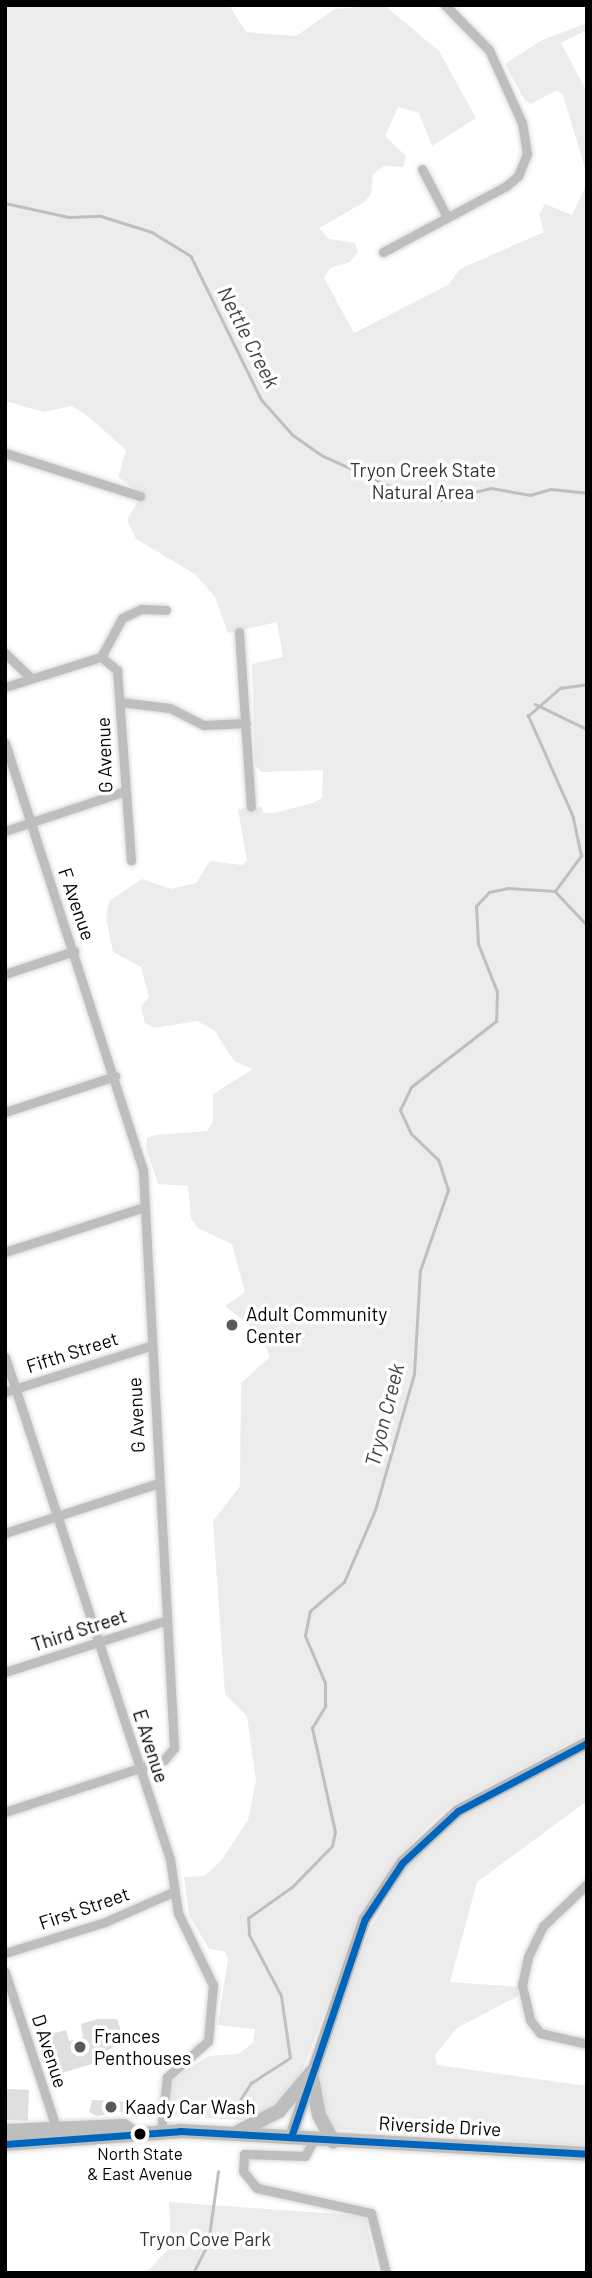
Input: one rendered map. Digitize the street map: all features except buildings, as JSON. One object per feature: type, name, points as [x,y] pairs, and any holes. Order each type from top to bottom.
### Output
[{"type":"main road","points":[[291,2137],[365,1919],[410,1852],[458,1811],[587,1743]]},
{"type":"main road","points":[[235,2133],[279,2111],[311,2073]]},
{"type":"main road","points":[[311,2073],[319,2115],[333,2141]]},
{"type":"main road","name":"Riverside Drive","points":[[59,2135],[124,2126],[132,2132],[235,2133],[314,2140],[587,2154]]},
{"type":"main road","points":[[5,2131],[59,2135]]},
{"type":"main road","points":[[5,2144],[59,2135]]},
{"type":"street","points":[[383,252],[506,186],[518,176],[527,154],[522,122],[485,42],[445,5]]},
{"type":"street","points":[[422,169],[447,217]]},
{"type":"street","points":[[5,453],[140,496]]},
{"type":"street","points":[[5,687],[29,676],[101,657],[122,618],[141,609],[166,610]]},
{"type":"street","points":[[239,632],[251,807]]},
{"type":"street","points":[[5,653],[29,676]]},
{"type":"street","name":"G Avenue","points":[[101,657],[115,666],[120,702],[122,793],[131,860]]},
{"type":"street","points":[[120,702],[170,708],[204,725],[246,723]]},
{"type":"street","name":"F Avenue","points":[[5,743],[115,1076]]},
{"type":"street","points":[[5,831],[122,793]]},
{"type":"street","points":[[5,974],[74,951]]},
{"type":"street","points":[[5,1112],[115,1076]]},
{"type":"street","name":"G Avenue","points":[[115,1076],[141,1160],[163,1621],[174,1748],[170,1755],[140,1768]]},
{"type":"street","points":[[5,1252],[144,1207]]},
{"type":"street","name":"Fifth Street","points":[[5,1392],[150,1346]]},
{"type":"street","name":"E Avenue","points":[[5,1357],[170,1859],[173,1892],[214,1993],[206,2043],[164,2085],[161,2131]]},
{"type":"street","points":[[5,1533],[156,1484]]},
{"type":"street","name":"Third Street","points":[[5,1672],[163,1621]]},
{"type":"street","points":[[5,1812],[140,1768]]},
{"type":"street","points":[[587,1884],[543,1926],[527,1957],[522,1985],[530,2020],[540,2033],[587,2044]]},
{"type":"street","name":"First Street","points":[[5,1953],[105,1922],[173,1892]]},
{"type":"street","name":"D Avenue","points":[[5,1972],[59,2135]]},
{"type":"street","points":[[314,2140],[305,2156],[252,2151],[240,2162],[257,2188],[371,2213],[386,2273]]},
{"type":"green space","name":"Tryon Creek State Natural Area","points":[[5,5],[229,5],[246,32],[296,36],[335,9],[384,5],[439,51],[476,118],[432,146],[419,113],[398,107],[385,136],[406,156],[403,167],[384,166],[373,174],[371,195],[363,203],[319,228],[329,239],[355,243],[358,252],[350,262],[330,268],[324,278],[354,333],[448,285],[460,269],[544,232],[539,214],[545,204],[572,215],[587,184],[587,1734],[449,1807],[417,1837],[359,1921],[298,2082],[276,2108],[247,2120],[166,2116],[172,2080],[208,2056],[238,2054],[253,2043],[255,2029],[218,2025],[228,1958],[224,1951],[209,1949],[189,1915],[184,1877],[204,1876],[221,1861],[248,1820],[256,1781],[247,1716],[225,1694],[213,1521],[240,1486],[241,1383],[270,1357],[260,1334],[225,1306],[245,1292],[232,1244],[198,1228],[191,1218],[188,1186],[158,1184],[146,1148],[147,1138],[155,1135],[207,1131],[213,1122],[213,1094],[253,1069],[234,1061],[214,1030],[197,1021],[154,1028],[145,1023],[141,1007],[149,997],[141,967],[113,952],[106,918],[109,901],[142,879],[171,889],[196,883],[210,861],[242,865],[247,861],[238,809],[262,807],[263,813],[274,813],[313,803],[322,798],[323,770],[261,772],[255,765],[252,664],[283,657],[277,622],[228,633],[215,597],[195,574],[136,539],[127,520],[142,494],[118,477],[126,450],[89,417],[72,406],[44,412],[5,401]]},
{"type":"green space","points":[[587,23],[587,30],[561,43],[587,92],[587,175],[563,95],[557,90],[531,104],[525,101],[505,64],[542,40]]},
{"type":"green space","points":[[587,1750],[587,1801],[477,1882],[450,1982],[519,1987],[518,1996],[457,2028],[435,2055],[437,2065],[587,2086],[587,2146],[332,2129],[318,2082],[324,2058],[368,1933],[399,1878],[420,1850],[462,1815]]},
{"type":"green space","name":"Tryon Cove Park","points":[[169,2202],[365,2216],[378,2273],[146,2273],[171,2246]]},
{"type":"waterway","name":"Nettle Creek","points":[[5,203],[69,217],[101,216],[152,232],[191,256],[261,399],[293,435],[323,456],[419,499],[440,500],[491,488],[530,495],[551,489],[587,493]]},
{"type":"waterway","name":"Tryon Creek","points":[[232,2113],[251,2083],[290,2058],[281,1996],[249,1935],[248,1918],[292,1887],[332,1846],[335,1832],[312,1728],[325,1706],[325,1683],[305,1636],[310,1611],[344,1582],[375,1510],[414,1374],[420,1271],[448,1190],[438,1160],[411,1134],[400,1110],[411,1087],[496,1021],[497,992],[478,944],[476,906],[489,892],[508,888],[555,891],[581,856],[573,817],[528,716],[560,688],[587,684]]},
{"type":"waterway","points":[[535,704],[587,729]]},
{"type":"waterway","points":[[555,891],[587,925]]},
{"type":"waterway","name":"Tryon Creek","points":[[193,2273],[208,2243],[218,2172]]},
{"type":"transit line","points":[[291,2137],[365,1919],[402,1863],[458,1811],[587,1743]]},
{"type":"transit line","points":[[5,2144],[180,2131],[587,2154]]},
{"type":"place","name":"Adult Community Center","points":[[232,1325]]},
{"type":"place","name":"Frances Penthouses","points":[[80,2047]]},
{"type":"place","name":"Kaady Car Wash","points":[[111,2107]]},
{"type":"place","name":"North State & East Avenue","points":[[140,2134]]}]
